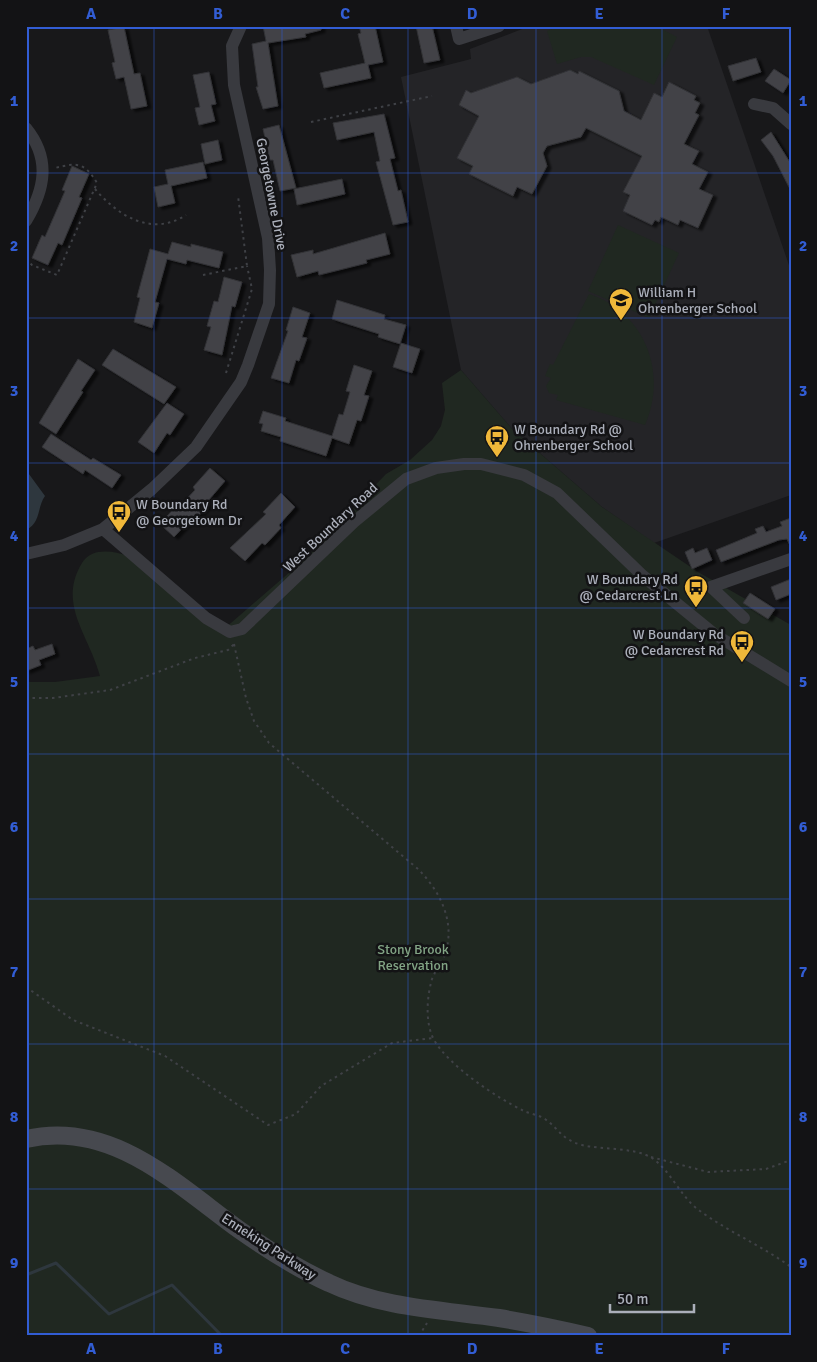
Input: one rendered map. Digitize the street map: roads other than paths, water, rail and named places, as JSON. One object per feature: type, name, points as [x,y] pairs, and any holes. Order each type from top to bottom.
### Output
[{"type":"main road","name":"Enneking Parkway","points":[[26,1139],[39,1136],[76,1136],[102,1141],[132,1153],[174,1181],[242,1232],[298,1268],[330,1284],[369,1297],[427,1309],[500,1318],[588,1336]]},
{"type":"street","name":"Georgetowne Drive","points":[[26,554],[64,545],[103,529],[157,485],[196,447],[241,382],[258,340],[269,304],[268,238],[234,85],[232,46],[241,26]]},
{"type":"street","points":[[456,26],[459,39],[499,26]]},
{"type":"street","points":[[754,104],[773,108],[791,124]]},
{"type":"street","points":[[26,128],[34,138],[43,171],[39,199],[26,221]]},
{"type":"street","name":"West Boundary Road","points":[[103,529],[206,618],[232,638],[354,522],[406,479],[436,468],[482,464],[524,475],[557,493],[643,576],[714,634],[791,681]]},
{"type":"street","points":[[744,618],[711,587],[791,559]]},
{"type":"waterway","points":[[26,1275],[56,1263],[109,1314],[172,1285],[222,1336]]},
{"type":"place","name":"William H Ohrenberger School","points":[[621,321]]},
{"type":"place","name":"W Boundary Rd @ Ohrenberger School","points":[[497,458]]},
{"type":"place","name":"W Boundary Rd @ Georgetown Dr","points":[[119,533]]},
{"type":"place","name":"W Boundary Rd @ Cedarcrest Ln","points":[[696,608]]},
{"type":"place","name":"W Boundary Rd @ Cedarcrest Rd","points":[[742,663]]},
{"type":"park label","name":"Stony Brook Reservation","points":[[413,958]]}]
